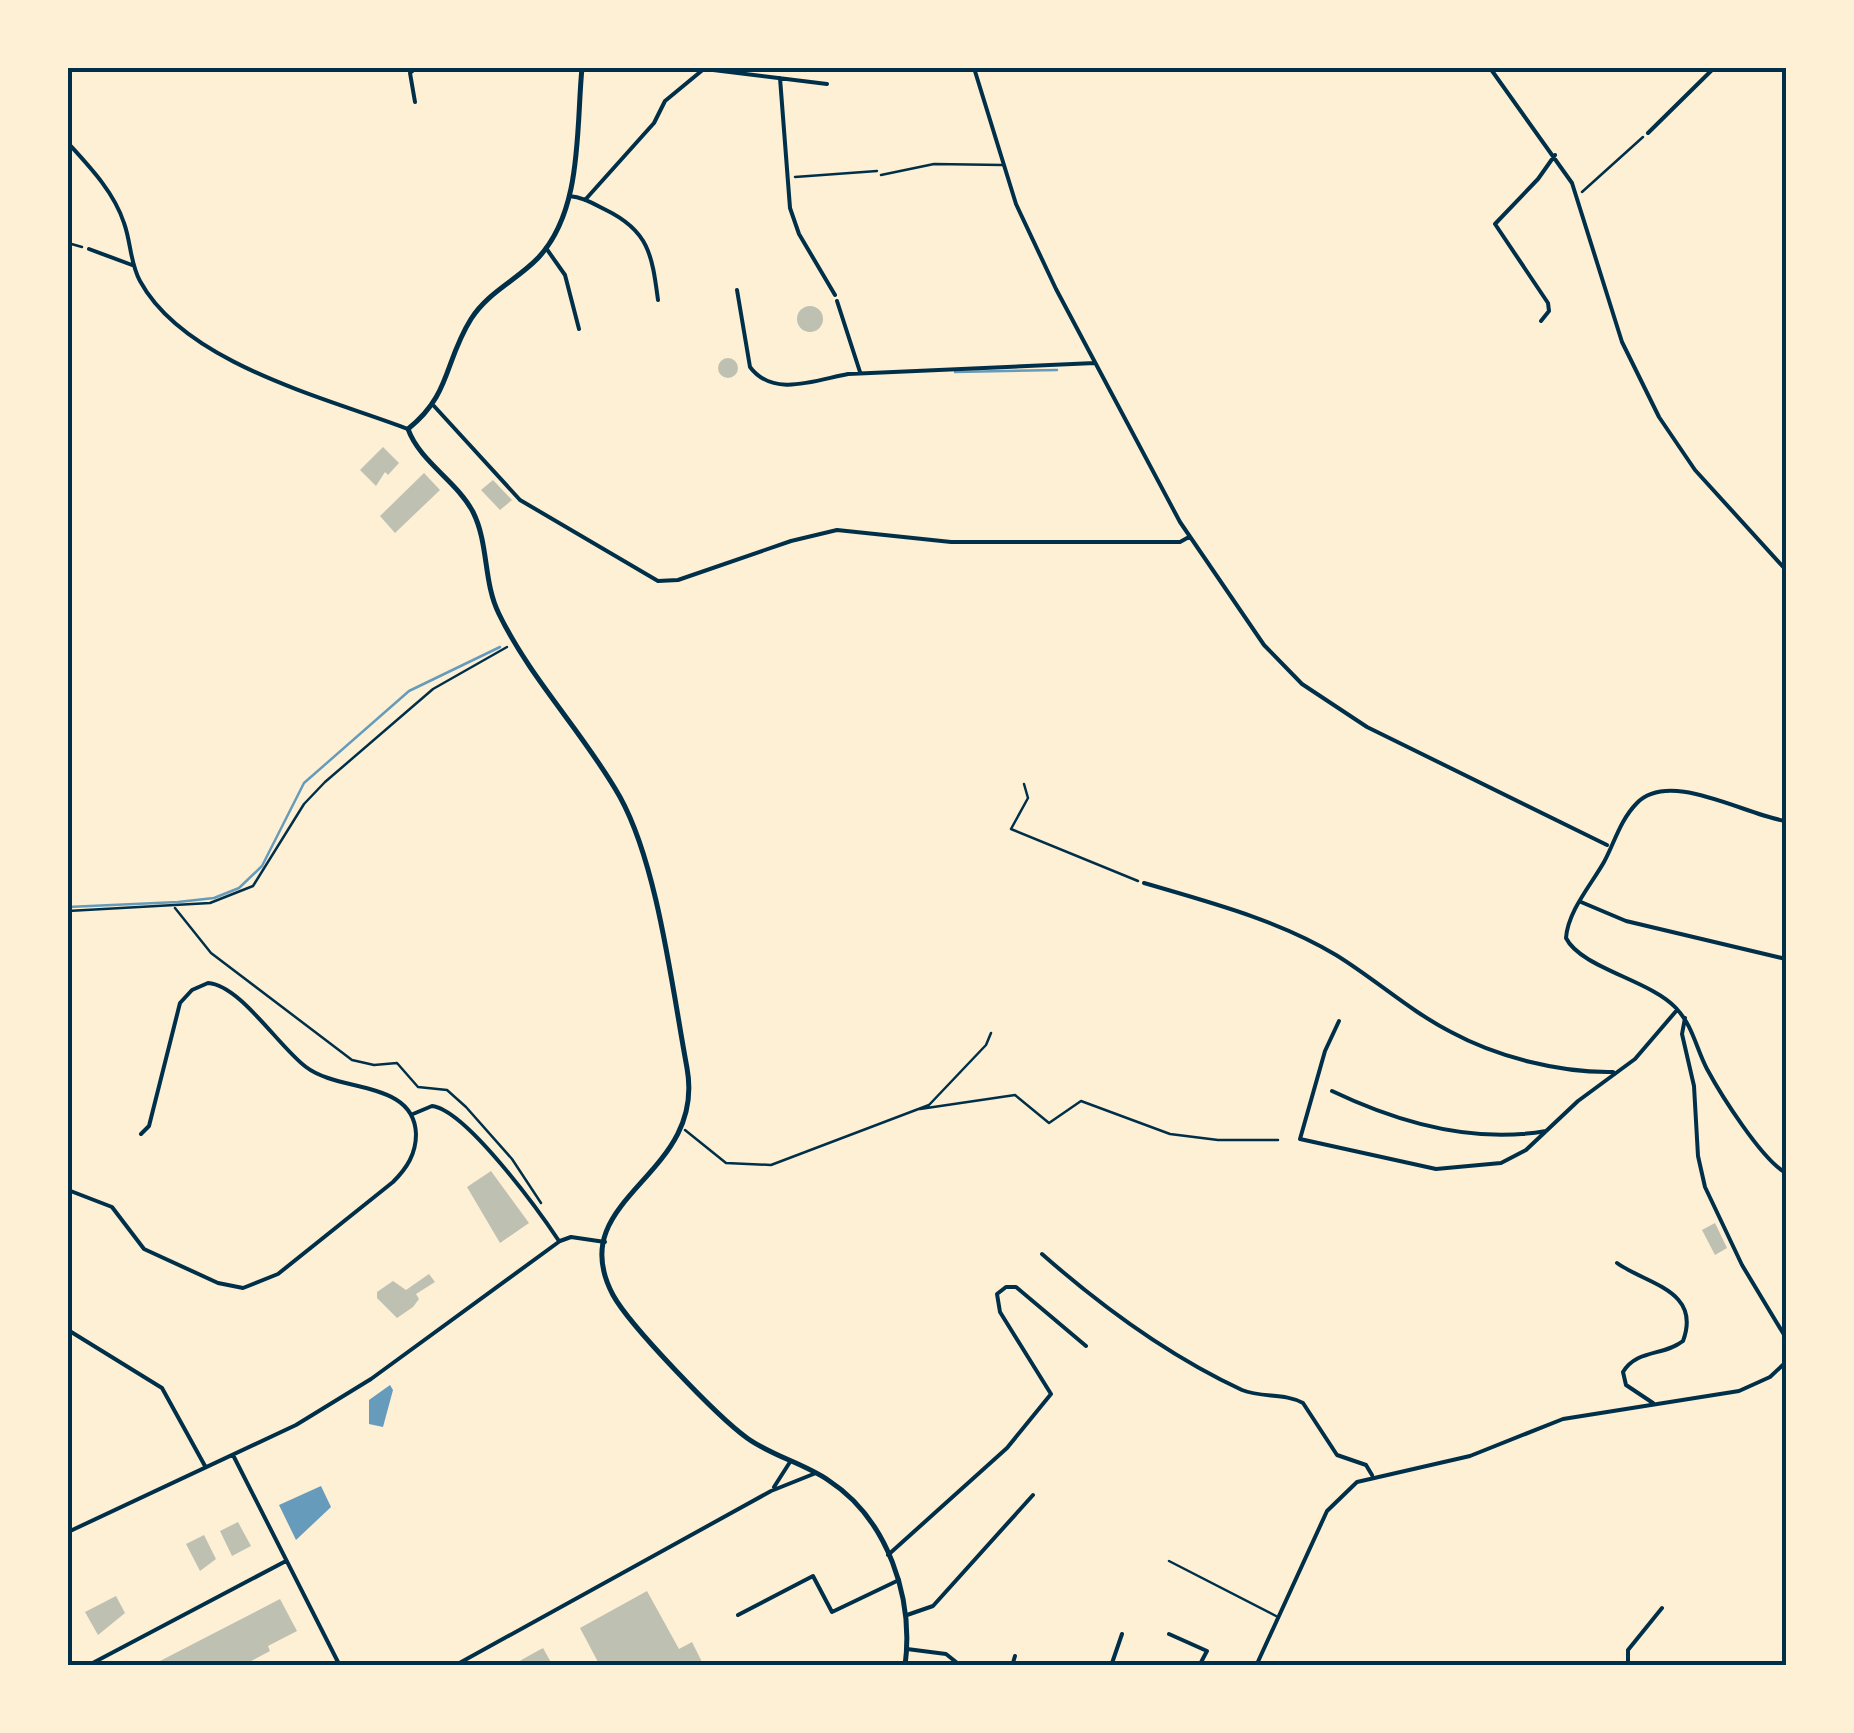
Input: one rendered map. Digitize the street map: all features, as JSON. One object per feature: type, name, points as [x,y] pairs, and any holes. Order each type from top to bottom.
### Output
[{"type":"street","points":[[415,102],[410,74],[416,68]]},
{"type":"street","points":[[408,429],[434,406],[459,340],[478,308],[546,248],[569,196],[582,68]]},
{"type":"street","points":[[586,200],[654,123],[665,102],[705,68],[827,84]]},
{"type":"street","points":[[974,68],[1025,227],[1189,536],[1264,645],[1322,699],[1426,759],[1608,845]]},
{"type":"street","points":[[1490,68],[1554,155],[1578,196],[1612,318],[1644,390],[1687,460],[1786,570]]},
{"type":"street","points":[[1648,133],[1714,68]]},
{"type":"street","points":[[780,78],[790,208],[799,234],[836,298],[860,373]]},
{"type":"street","points":[[68,143],[112,196],[124,222],[132,265],[158,306],[194,337],[292,389],[408,429],[472,510],[498,613],[610,780],[634,826],[649,880],[687,1071],[690,1101],[684,1128],[669,1152],[618,1207],[605,1242],[605,1274],[629,1318],[746,1438],[816,1473],[855,1502],[900,1580],[907,1615],[905,1666]]},
{"type":"street","points":[[1541,321],[1549,311],[1548,302],[1495,224],[1538,180],[1554,155]]},
{"type":"street","points":[[569,196],[586,200],[637,230],[649,250],[658,300]]},
{"type":"street","points":[[546,248],[565,275],[579,328]]},
{"type":"street","points":[[88,249],[132,265]]},
{"type":"street","points":[[737,290],[750,367],[763,380],[815,384],[860,373],[1095,363]]},
{"type":"street","points":[[434,406],[520,500],[658,581],[678,580],[790,541],[836,530],[1010,544],[1180,542],[1189,536]]},
{"type":"street","points":[[1786,820],[1691,794],[1654,792],[1633,806],[1608,845],[1606,858],[1566,932],[1569,944],[1648,986],[1677,1009],[1685,1018],[1712,1078],[1772,1162],[1786,1173]]},
{"type":"street","points":[[1144,883],[1284,929],[1336,955],[1452,1033],[1536,1062],[1613,1072]]},
{"type":"street","points":[[1580,902],[1626,921],[1772,959],[1786,959]]},
{"type":"street","points":[[68,1190],[112,1207],[144,1249],[218,1283],[254,1286],[278,1274],[402,1173],[414,1147],[412,1114],[388,1094],[338,1084],[316,1074],[228,990],[208,984],[192,990],[180,1003],[149,1126],[142,1134]]},
{"type":"street","points":[[1339,1021],[1325,1050],[1300,1140],[1436,1169],[1471,1169],[1512,1158],[1613,1072],[1635,1059],[1677,1009]]},
{"type":"street","points":[[1685,1018],[1682,1034],[1694,1086],[1704,1188],[1742,1265],[1786,1338]]},
{"type":"street","points":[[1332,1091],[1432,1128],[1496,1138],[1546,1131]]},
{"type":"street","points":[[412,1114],[432,1106],[450,1112],[530,1198],[559,1241]]},
{"type":"street","points":[[68,1530],[233,1455],[371,1379],[559,1241],[571,1237],[605,1242]]},
{"type":"street","points":[[1042,1254],[1091,1294],[1197,1366],[1246,1392],[1303,1403],[1337,1456],[1366,1465],[1373,1477]]},
{"type":"street","points":[[1617,1264],[1670,1290],[1684,1314],[1683,1341],[1670,1350],[1640,1356],[1623,1372],[1626,1386],[1653,1403]]},
{"type":"street","points":[[888,1556],[996,1459],[1051,1394],[1000,1312],[998,1294],[1006,1287],[1016,1287],[1086,1346]]},
{"type":"street","points":[[68,1330],[162,1388],[206,1468]]},
{"type":"street","points":[[1256,1666],[1327,1511],[1349,1487],[1373,1477],[1470,1456],[1563,1420],[1739,1391],[1770,1378],[1786,1362]]},
{"type":"street","points":[[233,1455],[338,1666]]},
{"type":"street","points":[[766,1493],[790,1461]]},
{"type":"street","points":[[454,1666],[766,1493],[816,1473]]},
{"type":"street","points":[[907,1615],[933,1606],[1033,1495]]},
{"type":"street","points":[[88,1666],[286,1561]]},
{"type":"street","points":[[738,1615],[813,1576],[832,1612],[900,1580]]},
{"type":"street","points":[[1628,1666],[1628,1650],[1662,1608]]},
{"type":"street","points":[[1111,1666],[1122,1634]]},
{"type":"street","points":[[1169,1634],[1207,1652],[1199,1666]]},
{"type":"street","points":[[908,1649],[946,1654],[962,1666]]},
{"type":"street","points":[[1012,1666],[1015,1656]]},
{"type":"lane","points":[[881,175],[934,164],[992,168],[1005,164]]},
{"type":"lane","points":[[1168,1561],[1276,1616]]},
{"type":"path","points":[[1578,196],[1648,133]]},
{"type":"path","points":[[802,177],[876,170],[881,175]]},
{"type":"path","points":[[68,243],[88,249]]},
{"type":"path","points":[[68,911],[174,907],[227,900],[253,886],[304,804],[326,782],[433,689],[507,648]]},
{"type":"path","points":[[1024,784],[1028,798],[1011,829],[1144,883]]},
{"type":"path","points":[[174,907],[211,953],[352,1060],[374,1065],[396,1063],[418,1087],[447,1090],[512,1158],[542,1206]]},
{"type":"path","points":[[684,1128],[726,1162],[762,1166],[929,1105],[986,1045],[990,1033]]},
{"type":"path","points":[[920,1108],[1015,1094],[1049,1124],[1080,1102],[1170,1134],[1218,1140],[1278,1140]]},
{"type":"water","points":[[390,1385],[393,1390],[383,1427],[369,1424],[369,1400]]},
{"type":"water","points":[[321,1486],[331,1507],[296,1540],[279,1505]]},
{"type":"building","points":[[810,306],[819,310],[823,319],[819,328],[810,332],[801,328],[797,319],[801,310]]},
{"type":"building","points":[[728,358],[738,368],[728,378],[718,368]]},
{"type":"building","points":[[383,447],[399,463],[388,475],[385,472],[376,486],[360,470]]},
{"type":"building","points":[[424,473],[440,490],[395,533],[380,516]]},
{"type":"building","points":[[493,480],[512,500],[500,510],[481,490]]},
{"type":"building","points":[[491,1171],[529,1223],[500,1243],[467,1187]]},
{"type":"building","points":[[1715,1223],[1727,1248],[1715,1255],[1702,1230]]},
{"type":"building","points":[[429,1274],[435,1282],[416,1294],[419,1299],[413,1307],[397,1318],[377,1298],[377,1292],[393,1281],[406,1290]]},
{"type":"building","points":[[238,1522],[251,1546],[232,1556],[220,1531]]},
{"type":"building","points":[[204,1535],[216,1559],[200,1571],[186,1544]]},
{"type":"building","points":[[647,1591],[679,1649],[692,1642],[704,1666],[591,1666],[598,1662],[580,1628]]},
{"type":"building","points":[[116,1596],[125,1613],[98,1635],[85,1612]]},
{"type":"building","points":[[280,1599],[297,1631],[242,1666],[163,1666],[160,1661]]},
{"type":"building","points":[[543,1648],[553,1666],[512,1666],[523,1659]]},
{"type":"waterway","points":[[955,372],[1057,370]]},
{"type":"waterway","points":[[68,907],[178,902],[214,898],[239,888],[262,866],[304,783],[409,691],[500,647]]}]
